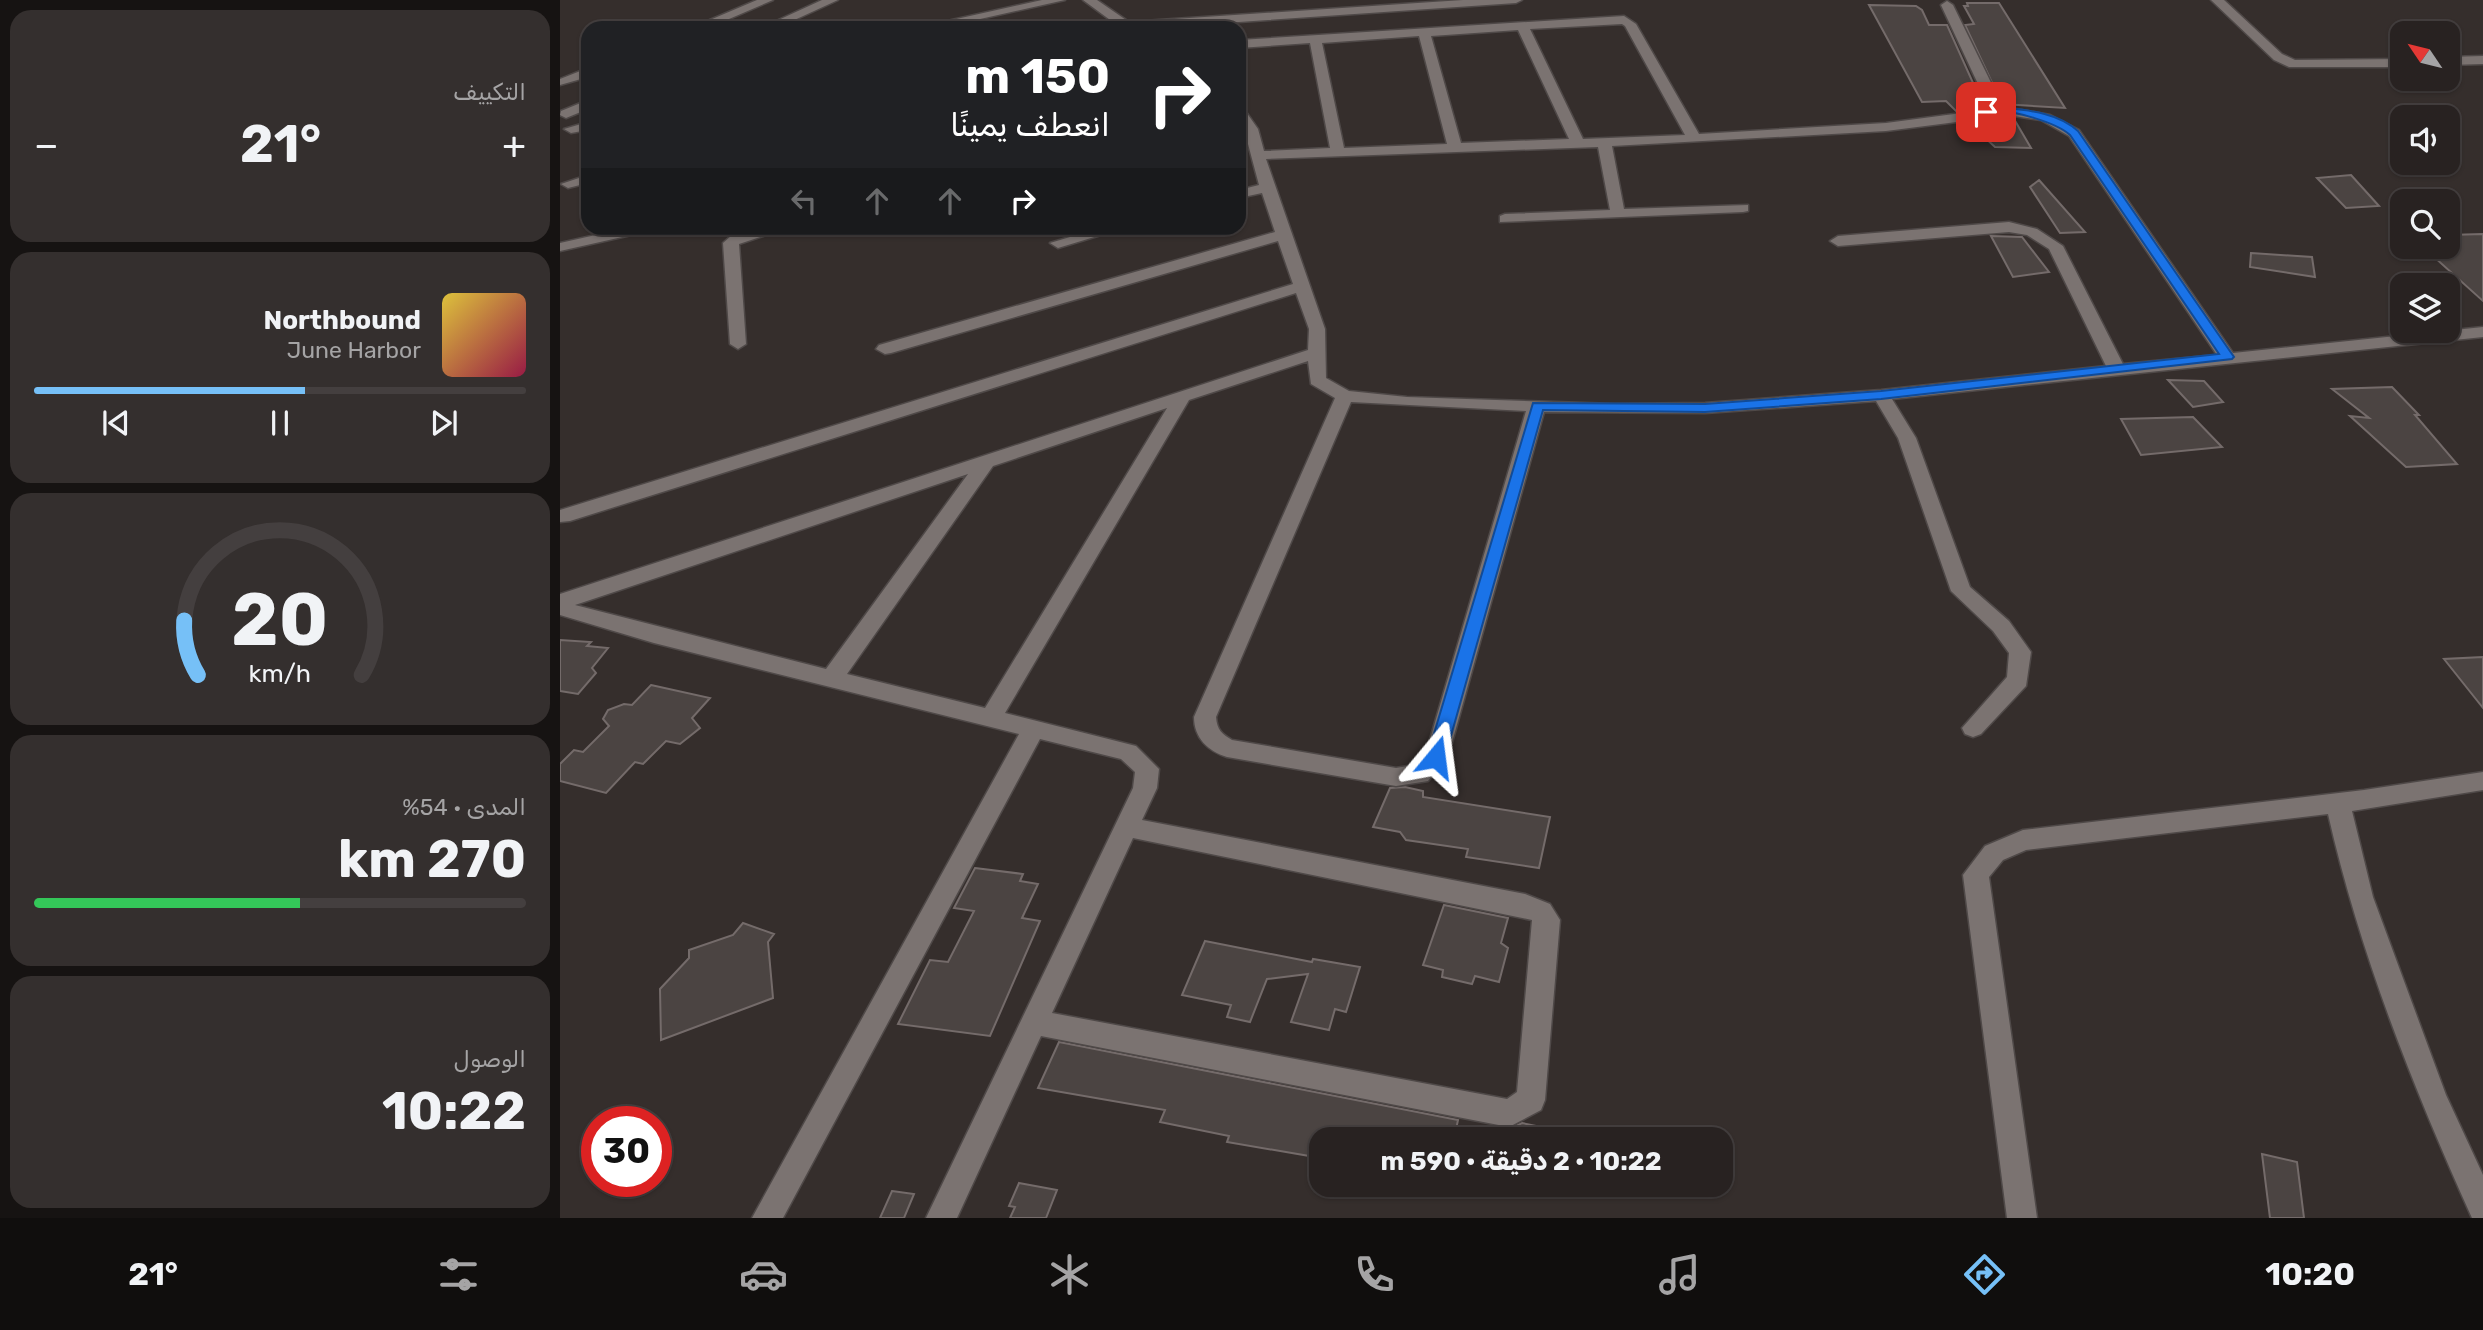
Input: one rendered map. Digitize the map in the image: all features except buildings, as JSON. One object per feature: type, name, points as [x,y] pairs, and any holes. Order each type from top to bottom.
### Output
[{"type":"street","points":[[714,21],[767,0]]},
{"type":"street","points":[[783,21],[832,0]]},
{"type":"street","points":[[956,21],[1059,0]]},
{"type":"street","points":[[1214,21],[1516,0]]},
{"type":"street","points":[[2217,0],[2278,57],[2293,64],[2390,63]]},
{"type":"street","points":[[1096,1],[1121,21]]},
{"type":"street","points":[[1947,5],[1993,101],[1991,109]]},
{"type":"street","points":[[1246,44],[1618,19],[1628,22],[1694,138]]},
{"type":"street","points":[[1522,25],[1578,143]]},
{"type":"street","points":[[1424,32],[1455,147]]},
{"type":"street","points":[[1315,39],[1338,151]]},
{"type":"street","points":[[2460,61],[2483,61]]},
{"type":"street","points":[[563,82],[581,75]]},
{"type":"street","points":[[566,114],[581,107]]},
{"type":"street","points":[[1259,155],[1694,138],[1917,123],[1980,115],[1991,109],[2046,117],[2065,125],[2074,133],[2227,357]]},
{"type":"street","points":[[1246,122],[1251,129],[1266,187],[1317,329],[1317,380],[1345,396],[1407,402],[1705,408],[1881,395],[2483,332]]},
{"type":"street","points":[[571,129],[581,127]]},
{"type":"street","points":[[1604,143],[1618,214]]},
{"type":"street","points":[[568,184],[581,181]]},
{"type":"street","points":[[1246,192],[1266,187]]},
{"type":"street","points":[[1505,219],[1743,208]]},
{"type":"street","points":[[1838,241],[2009,227],[2032,232],[2054,246],[2117,370]]},
{"type":"street","points":[[563,247],[614,235]]},
{"type":"street","points":[[738,344],[731,243],[737,238],[750,235]]},
{"type":"street","points":[[1058,243],[1089,235]]},
{"type":"street","points":[[885,349],[1283,235]]},
{"type":"street","points":[[563,516],[1303,286]]},
{"type":"street","points":[[560,602],[1318,352]]},
{"type":"street","points":[[1881,395],[1893,410],[1907,438],[1961,591],[2001,626],[2020,652],[2018,680],[1973,728]]},
{"type":"street","points":[[990,719],[1183,396]]},
{"type":"street","points":[[1345,396],[1205,718],[1204,728],[1209,736],[1227,748],[1396,777],[1420,774],[1436,757],[1538,406]]},
{"type":"street","points":[[832,678],[985,464]]},
{"type":"street","points":[[560,608],[1128,752],[1140,760],[1148,775],[1126,827],[942,1218]]},
{"type":"street","points":[[767,1218],[1033,730]]},
{"type":"street","points":[[2022,1218],[1976,876],[1994,853],[2023,840],[2338,803],[2483,781]]},
{"type":"street","points":[[2338,803],[2360,897],[2433,1099],[2483,1208]]},
{"type":"street","points":[[1034,1022],[1509,1114],[1531,1100],[1547,920],[1541,912],[1525,905],[1126,827]]},
{"type":"route","points":[[1436,757],[1538,406],[1705,408],[1881,395],[2227,357],[2074,133],[2065,125],[2046,117],[1991,109],[1986,112]]}]
